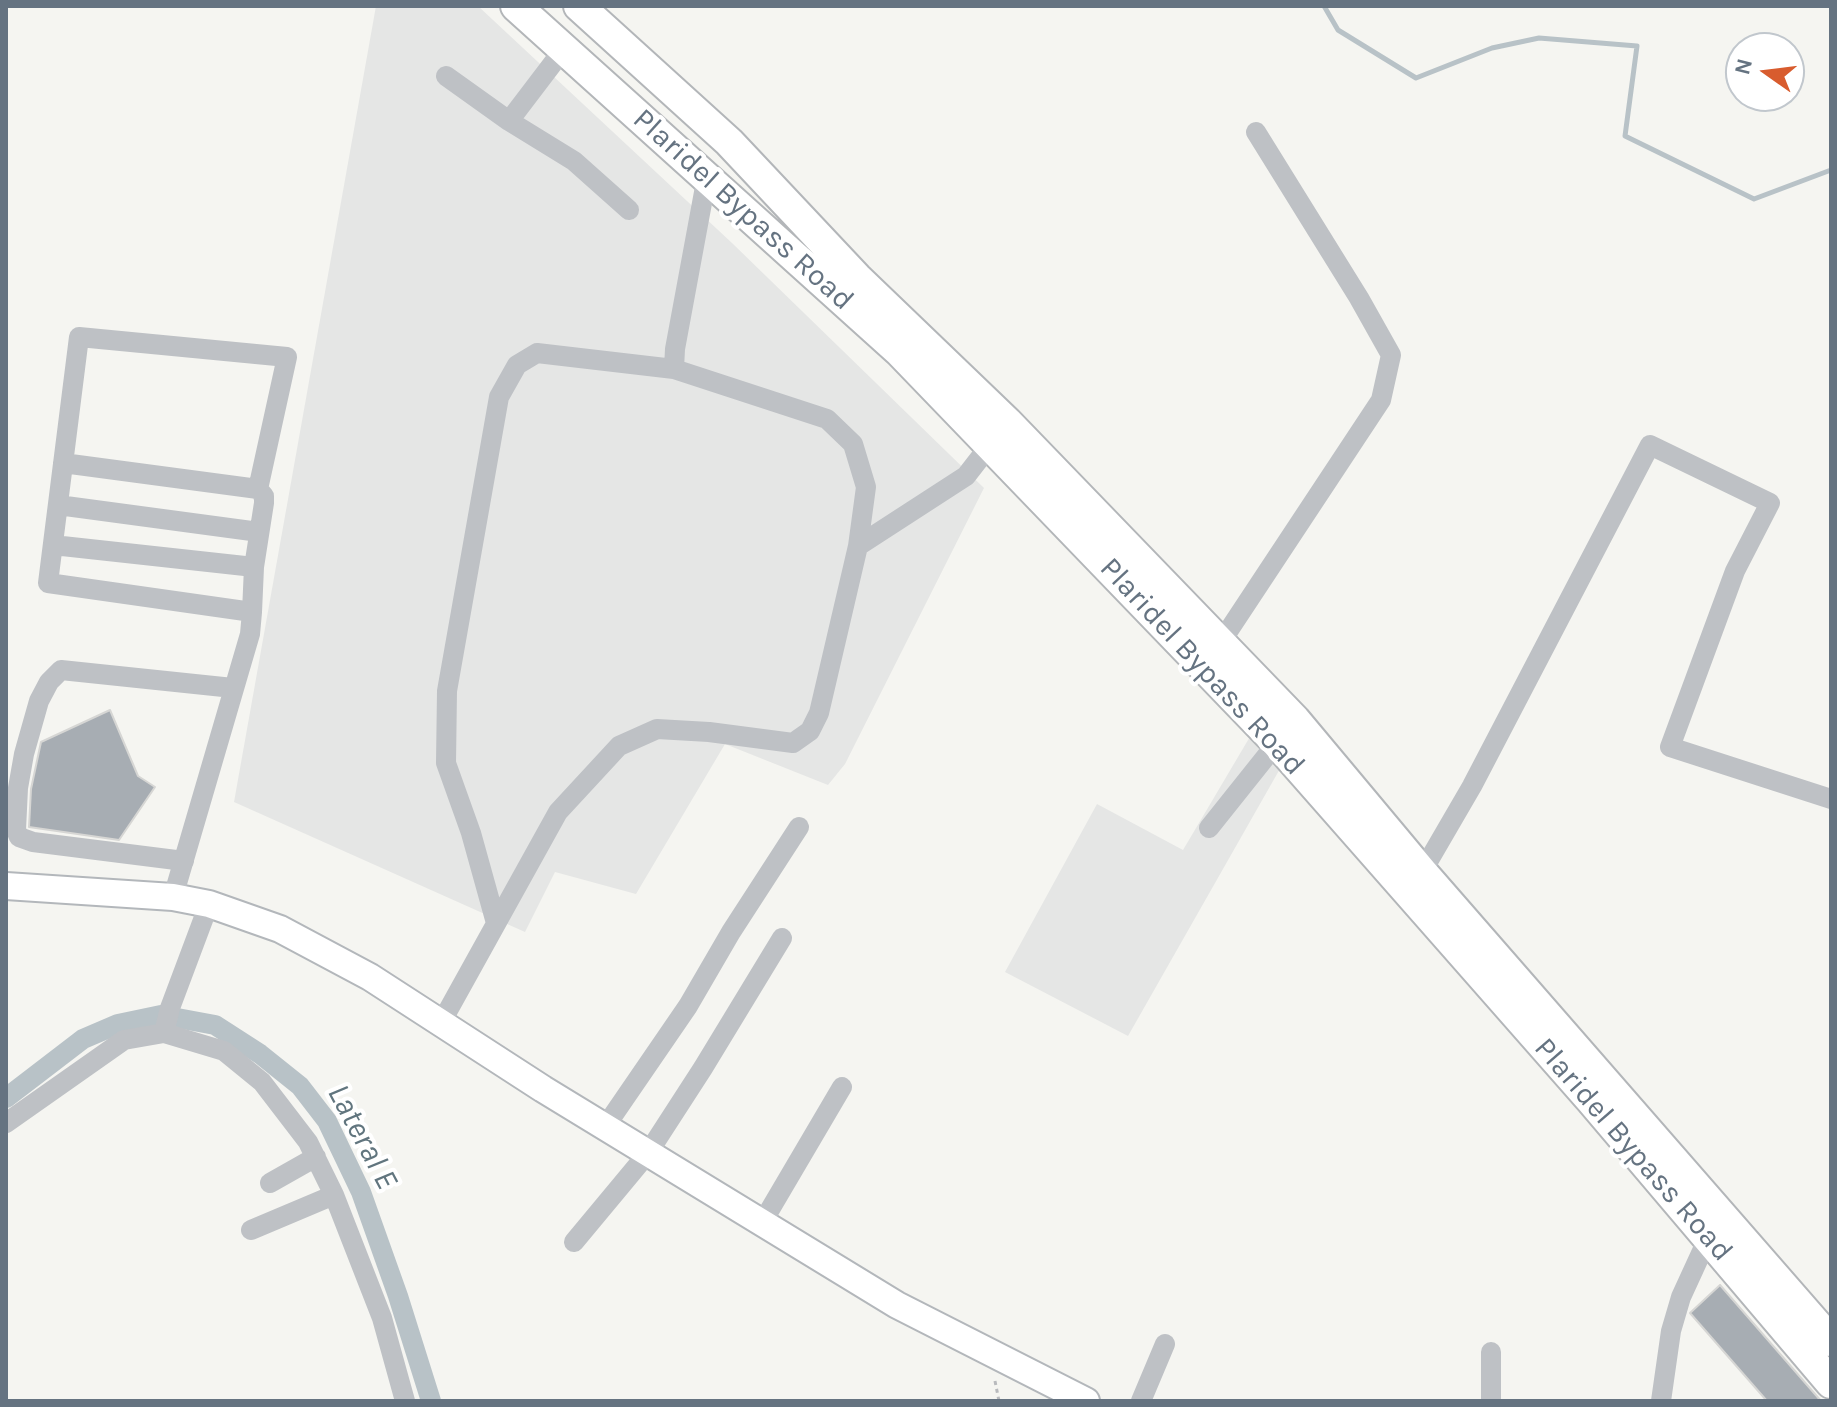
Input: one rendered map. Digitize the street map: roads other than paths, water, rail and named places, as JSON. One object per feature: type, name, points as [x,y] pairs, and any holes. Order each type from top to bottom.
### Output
[{"type":"highway","name":"Plaridel Bypass Road","points":[[516,6],[899,351],[999,433],[1221,642],[1286,732],[1831,1383]]},
{"type":"highway","name":"Plaridel Bypass Road","points":[[584,10],[729,142],[999,433],[1422,872],[1831,1341]]},
{"type":"highway","points":[[563,50],[584,10]]},
{"type":"main road","points":[[6,886],[173,897],[209,904],[294,936],[349,965],[605,1127],[897,1305],[1086,1401]]},
{"type":"street","points":[[509,121],[563,50]]},
{"type":"street","points":[[446,76],[509,121],[574,161],[629,210]]},
{"type":"street","points":[[1221,642],[1381,400],[1391,355],[1256,132]]},
{"type":"street","points":[[674,369],[707,176]]},
{"type":"street","points":[[252,612],[48,583],[79,337],[287,357],[258,489]]},
{"type":"street","points":[[441,1023],[558,812],[619,746],[657,729],[793,743],[810,731],[819,713],[858,546],[866,487],[853,444],[827,419],[674,369],[537,353],[517,365],[499,397],[447,691],[446,763],[471,833],[496,923]]},
{"type":"street","points":[[858,546],[966,476],[999,433]]},
{"type":"street","points":[[1422,872],[1472,786],[1650,445],[1770,503],[1735,571],[1670,747],[1831,799]]},
{"type":"street","points":[[63,463],[258,489],[264,496],[244,660],[233,688],[173,897]]},
{"type":"street","points":[[58,505],[259,532]]},
{"type":"street","points":[[53,545],[254,567]]},
{"type":"street","points":[[184,861],[33,842],[19,837],[16,830],[18,788],[39,701],[49,682],[61,670],[233,688]]},
{"type":"street","points":[[1209,828],[1286,732]]},
{"type":"street","points":[[605,1127],[688,1006],[731,932],[799,827]]},
{"type":"street","points":[[6,1123],[124,1040],[147,1034],[167,1021],[209,904]]},
{"type":"street","points":[[574,1242],[648,1153],[782,938]]},
{"type":"street","points":[[167,1021],[224,1051],[262,1082],[288,1113],[316,1157],[382,1318],[405,1401]]},
{"type":"street","points":[[762,1223],[842,1087]]},
{"type":"street","points":[[270,1183],[316,1157]]},
{"type":"street","points":[[251,1230],[334,1195]]},
{"type":"street","points":[[1661,1401],[1671,1331],[1681,1297],[1709,1236]]},
{"type":"street","points":[[1141,1401],[1165,1344]]},
{"type":"street","points":[[1489,1399],[1491,1352]]},
{"type":"waterway","points":[[1324,6],[1338,30],[1416,78],[1492,48],[1539,38],[1637,46],[1625,136],[1754,199],[1831,170]]},
{"type":"waterway","name":"Lateral E","points":[[6,1098],[83,1039],[118,1024],[161,1015],[215,1025],[260,1054],[300,1086],[327,1121],[361,1192],[431,1401]]}]
